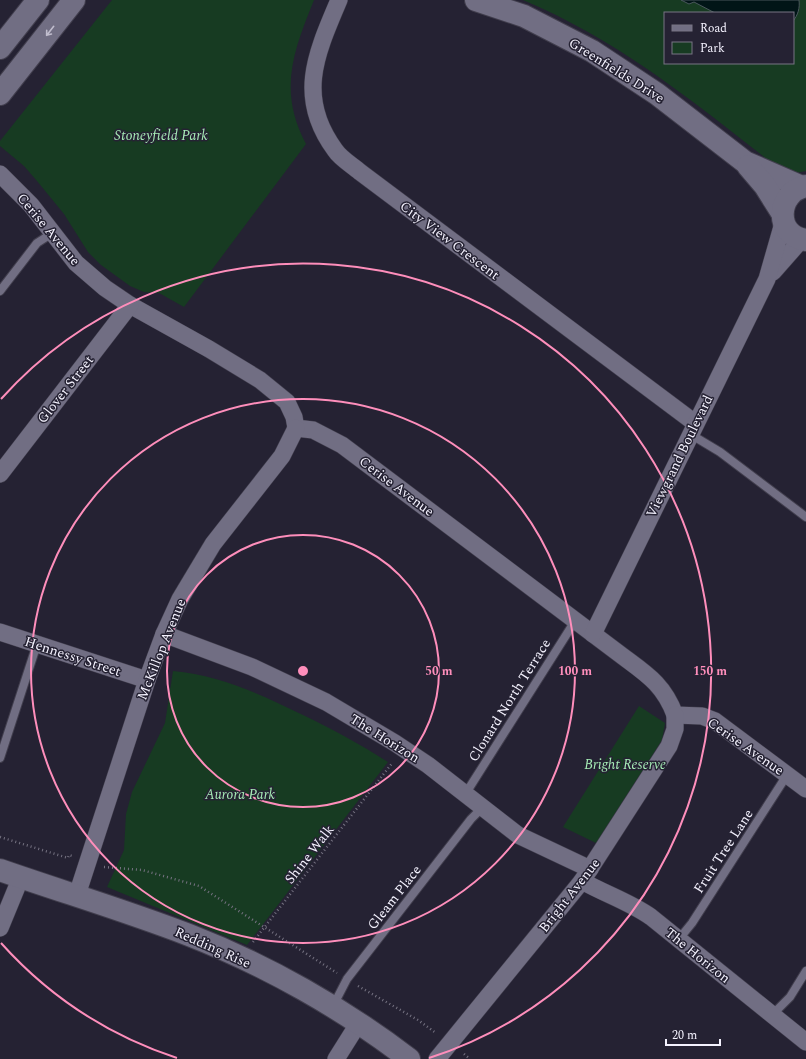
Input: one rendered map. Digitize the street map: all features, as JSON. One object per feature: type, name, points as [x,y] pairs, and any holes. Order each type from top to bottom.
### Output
[{"type":"street","points":[[0,48],[38,0]]},
{"type":"street","points":[[0,94],[74,0]]},
{"type":"street","name":"City View Crescent","points":[[339,0],[321,41],[313,69],[313,97],[318,119],[320,126],[335,151],[360,172],[693,428]]},
{"type":"street","name":"Greenfields Drive","points":[[476,0],[524,16],[592,51],[657,94],[745,162],[765,186],[791,233],[804,240]]},
{"type":"street","name":"Greenfields Drive","points":[[745,162],[804,187]]},
{"type":"street","name":"Cerise Avenue","points":[[0,174],[31,205],[51,234],[76,263],[105,288],[130,305],[209,349],[260,380],[287,402],[294,417],[296,428],[313,430],[342,444],[593,634],[657,684],[670,702],[675,715],[702,716],[715,721],[806,789]]},
{"type":"street","points":[[782,218],[783,204],[787,197],[794,191],[804,187]]},
{"type":"street","name":"Viewgrand Boulevard","points":[[593,634],[767,279],[782,218]]},
{"type":"street","name":"Viewgrand Boulevard","points":[[767,279],[804,240]]},
{"type":"street","name":"Glover Street","points":[[0,474],[130,305]]},
{"type":"street","name":"McKillop Avenue","points":[[77,895],[147,680],[164,634],[180,599],[196,571],[236,514],[282,456],[296,428]]},
{"type":"street","name":"Hennessy Street","points":[[0,632],[147,680]]},
{"type":"street","name":"The Horizon","points":[[164,634],[252,667],[326,702],[395,743],[466,793],[518,835],[586,875],[602,892],[640,909],[806,1042]]},
{"type":"street","name":"Bright Avenue","points":[[437,1059],[586,875],[669,746],[675,729],[675,715]]},
{"type":"street","name":"Redding Rise","points":[[0,870],[77,895],[190,936],[241,958],[332,1007],[410,1059]]},
{"type":"street","points":[[0,928],[21,877]]},
{"type":"street","points":[[336,1059],[358,1024]]},
{"type":"lane","points":[[0,291],[37,243],[51,234]]},
{"type":"lane","points":[[693,428],[720,452],[806,516]]},
{"type":"lane","name":"Clonard North Terrace","points":[[466,793],[575,621]]},
{"type":"lane","points":[[0,758],[37,644]]},
{"type":"lane","name":"Fruit Tree Lane","points":[[679,939],[692,923],[787,775]]},
{"type":"lane","name":"Gleam Place","points":[[332,1007],[347,979],[471,819],[483,807]]},
{"type":"lane","points":[[772,1015],[790,996],[806,971]]},
{"type":"path","name":"Shine Walk","points":[[241,958],[393,762]]},
{"type":"path","points":[[0,837],[68,858],[69,855],[109,868],[142,870],[199,886],[264,928],[397,1008]]},
{"type":"green space","name":"Stoneyfield Park","points":[[112,0],[314,0],[306,19],[295,54],[291,89],[292,106],[297,125],[306,144],[184,307],[159,293],[144,292],[130,286],[101,265],[88,252],[64,214],[37,181],[24,166],[0,146],[0,141]]},
{"type":"green space","points":[[523,0],[806,0],[806,171],[796,173],[772,163],[683,94],[591,33]]},
{"type":"green space","name":"Aurora Park","points":[[173,671],[190,673],[224,681],[256,693],[335,731],[388,762],[247,945],[107,887],[124,850],[126,814],[132,792],[165,723]]},
{"type":"green space","name":"Bright Reserve","points":[[639,706],[665,723],[662,740],[596,843],[563,827]]},
{"type":"shaded area","points":[[681,0],[799,0],[797,14],[794,19],[794,12],[713,12],[694,2],[689,4]]}]
